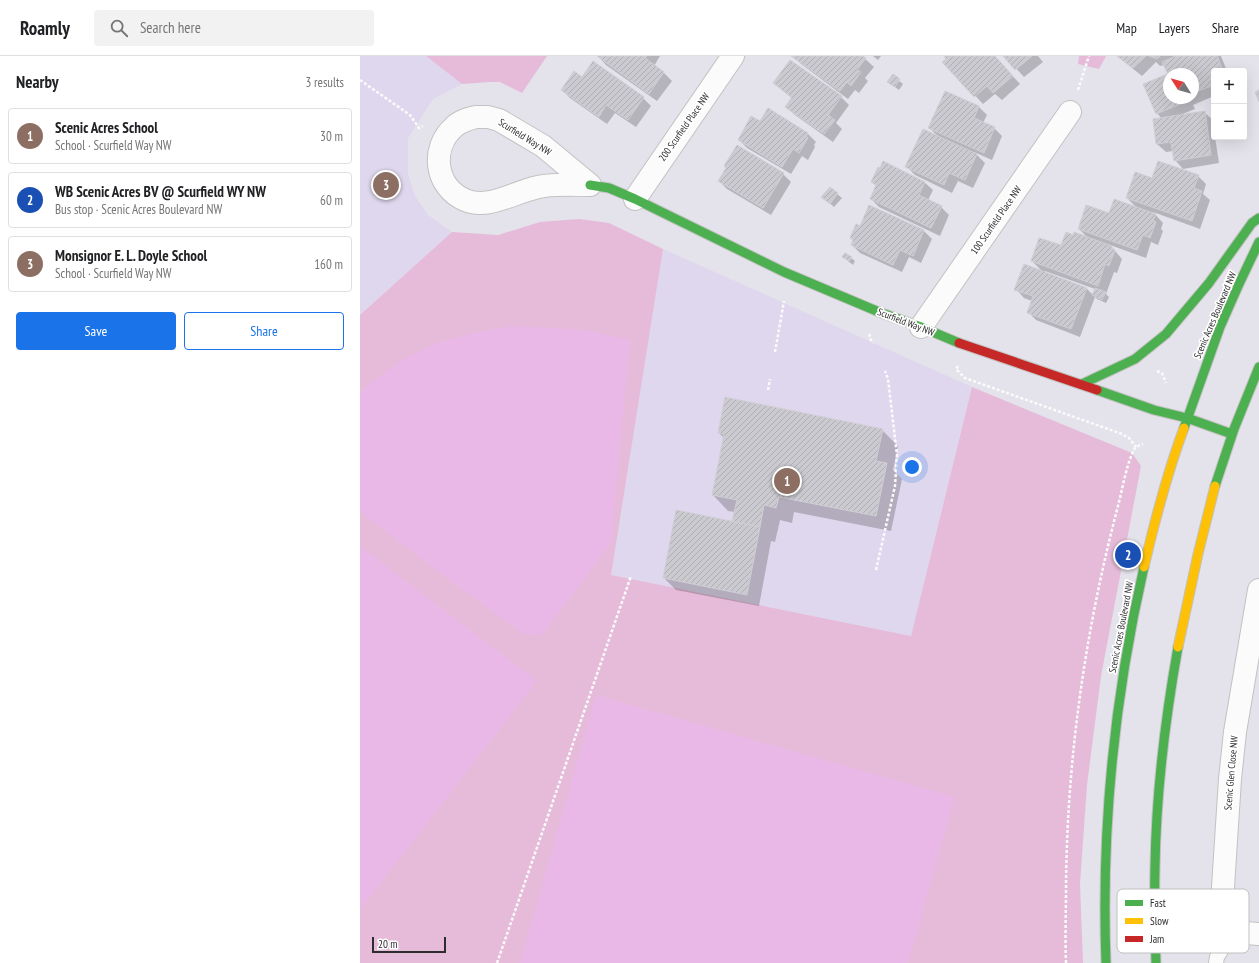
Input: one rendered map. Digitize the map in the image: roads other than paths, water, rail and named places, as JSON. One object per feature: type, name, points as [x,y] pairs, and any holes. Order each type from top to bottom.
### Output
[{"type":"street","name":"200 Scurfield Place NW","points":[[635,199],[733,56]]},
{"type":"street","name":"100 Scurfield Place NW","points":[[921,327],[1070,112]]},
{"type":"street","name":"Scurfield Way NW","points":[[590,185],[543,146],[499,120],[488,117],[476,117],[464,120],[454,127],[443,140],[439,153],[438,162],[443,180],[448,188],[465,200],[476,203],[487,203],[524,190],[544,186],[590,185],[609,188],[635,199],[784,272],[879,312],[965,345],[1154,410],[1187,418],[1232,434]]},
{"type":"street","points":[[1082,384],[1135,359],[1166,334],[1209,283],[1252,223],[1259,218]]},
{"type":"street","name":"Scenic Acres Boulevard NW","points":[[1106,963],[1105,888],[1107,816],[1113,747],[1124,663],[1137,596],[1153,529],[1174,453],[1199,382],[1222,324],[1259,242]]},
{"type":"street","points":[[1155,889],[1162,749],[1183,617],[1216,484],[1232,434],[1259,367]]},
{"type":"street","name":"Scenic Glen Close NW","points":[[1223,889],[1230,779],[1235,732],[1259,590]]},
{"type":"street","points":[[1249,933],[1259,934]]},
{"type":"street","points":[[1155,953],[1156,963]]},
{"type":"lane","points":[[1216,963],[1219,953]]},
{"type":"place","name":"Monsignor E. L. Doyle School","points":[[386,185]]},
{"type":"place","name":"Scenic Acres School","points":[[787,481]]},
{"type":"place","name":"WB Scenic Acres BV @ Scurfield WY NW","points":[[1128,555]]}]
